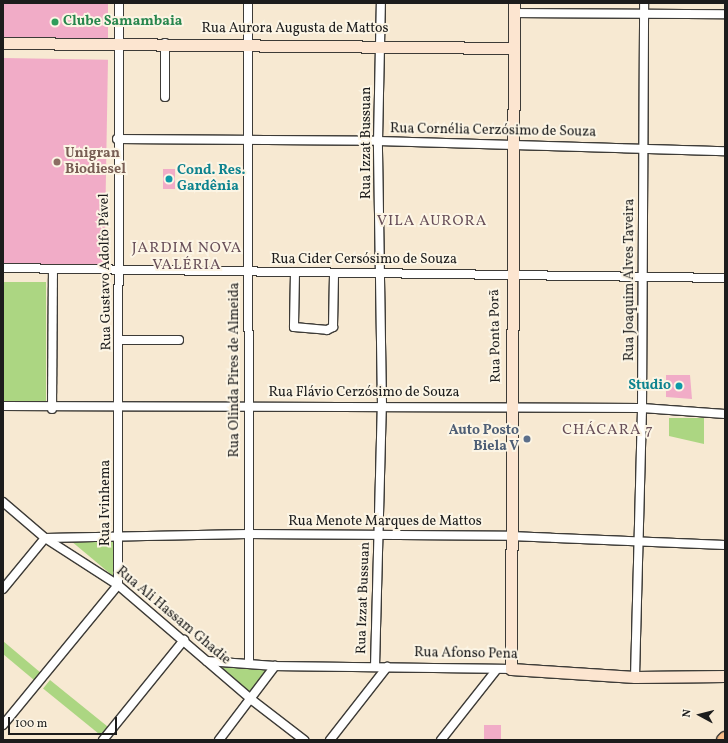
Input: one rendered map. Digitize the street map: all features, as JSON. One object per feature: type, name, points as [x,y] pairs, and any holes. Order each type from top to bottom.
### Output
[{"type":"street","name":"Rua Gustavo Adolfo Pável","points":[[119,3],[117,139],[121,405],[119,446]]},
{"type":"street","name":"Rua Olinda Pires de Almeida","points":[[248,3],[249,664]]},
{"type":"street","name":"Rua Izzat Bussuan","points":[[375,667],[382,405],[378,141],[382,3]]},
{"type":"street","name":"Rua Joaquim Alves Taveira","points":[[635,676],[642,408],[644,3]]},
{"type":"street","points":[[514,8],[644,15],[725,14]]},
{"type":"street","name":"Rua Ponta Porã","points":[[511,669],[510,536],[512,407],[510,273],[514,8]]},
{"type":"street","name":"Rua Aurora Augusta de Mattos","points":[[3,42],[119,45],[165,43],[514,48]]},
{"type":"street","points":[[165,43],[165,97]]},
{"type":"street","name":"Rua Cornélia Cerzósimo de Souza","points":[[117,139],[378,141],[643,147],[725,151]]},
{"type":"street","name":"Rua Cider Cersósimo de Souza","points":[[3,268],[334,274],[643,274],[725,278]]},
{"type":"street","points":[[52,409],[53,269]]},
{"type":"street","points":[[295,273],[294,328],[327,330],[333,327],[334,274]]},
{"type":"street","points":[[119,340],[178,340]]},
{"type":"street","name":"Rua Flávio Cerzósimo de Souza","points":[[3,406],[52,409],[121,405],[382,405],[642,408],[725,414]]},
{"type":"street","name":"Rua Ivinhema","points":[[118,585],[120,537],[119,446]]},
{"type":"street","name":"Rua Ali Hassam Ghadie","points":[[3,502],[45,538],[118,585],[184,640],[252,700],[304,740]]},
{"type":"street","name":"Rua Menote Marques de Mattos","points":[[45,538],[248,534],[510,536],[638,543],[725,545]]},
{"type":"street","points":[[3,589],[45,538]]},
{"type":"street","points":[[3,725],[118,585]]},
{"type":"street","points":[[103,740],[184,640]]},
{"type":"street","name":"Rua Afonso Pena","points":[[207,661],[275,666],[511,669],[635,676],[725,676]]},
{"type":"street","points":[[219,740],[252,700],[275,666]]},
{"type":"street","points":[[330,740],[387,667]]},
{"type":"street","points":[[441,740],[497,669]]},
{"type":"green space","points":[[3,282],[46,282],[46,407],[3,407]]},
{"type":"green space","points":[[669,418],[704,418],[704,444],[669,436]]},
{"type":"green space","points":[[71,541],[117,541],[113,576]]},
{"type":"green space","points":[[3,641],[41,673],[34,680],[3,654]]},
{"type":"green space","points":[[212,665],[270,669],[248,695]]},
{"type":"green space","points":[[50,680],[109,728],[102,736],[43,689]]},
{"type":"building","name":"Clube Samambaia","points":[[3,3],[108,3],[108,40],[3,40]]},
{"type":"building","name":"Unigran Biodiesel","points":[[3,58],[108,60],[104,266],[3,264]]},
{"type":"building","name":"Cond. Res. Gardênia","points":[[163,169],[175,169],[175,189],[163,189]]},
{"type":"building","name":"Studio","points":[[666,375],[690,375],[692,399],[666,397]]},
{"type":"building","points":[[484,725],[501,725],[501,740],[484,740]]},
{"type":"place","name":"Clube Samambaia","points":[[55,22]]},
{"type":"place","name":"Unigran Biodiesel","points":[[57,162]]},
{"type":"place","name":"Cond. Res. Gardênia","points":[[169,179]]},
{"type":"place","name":"Studio","points":[[679,386]]},
{"type":"place","name":"Auto Posto Biela V","points":[[527,439]]},
{"type":"district","name":"VILA AURORA","points":[[432,222]]},
{"type":"district","name":"JARDIM NOVA VALÉRIA","points":[[187,256]]},
{"type":"district","name":"CHÁCARA 7","points":[[608,431]]}]
